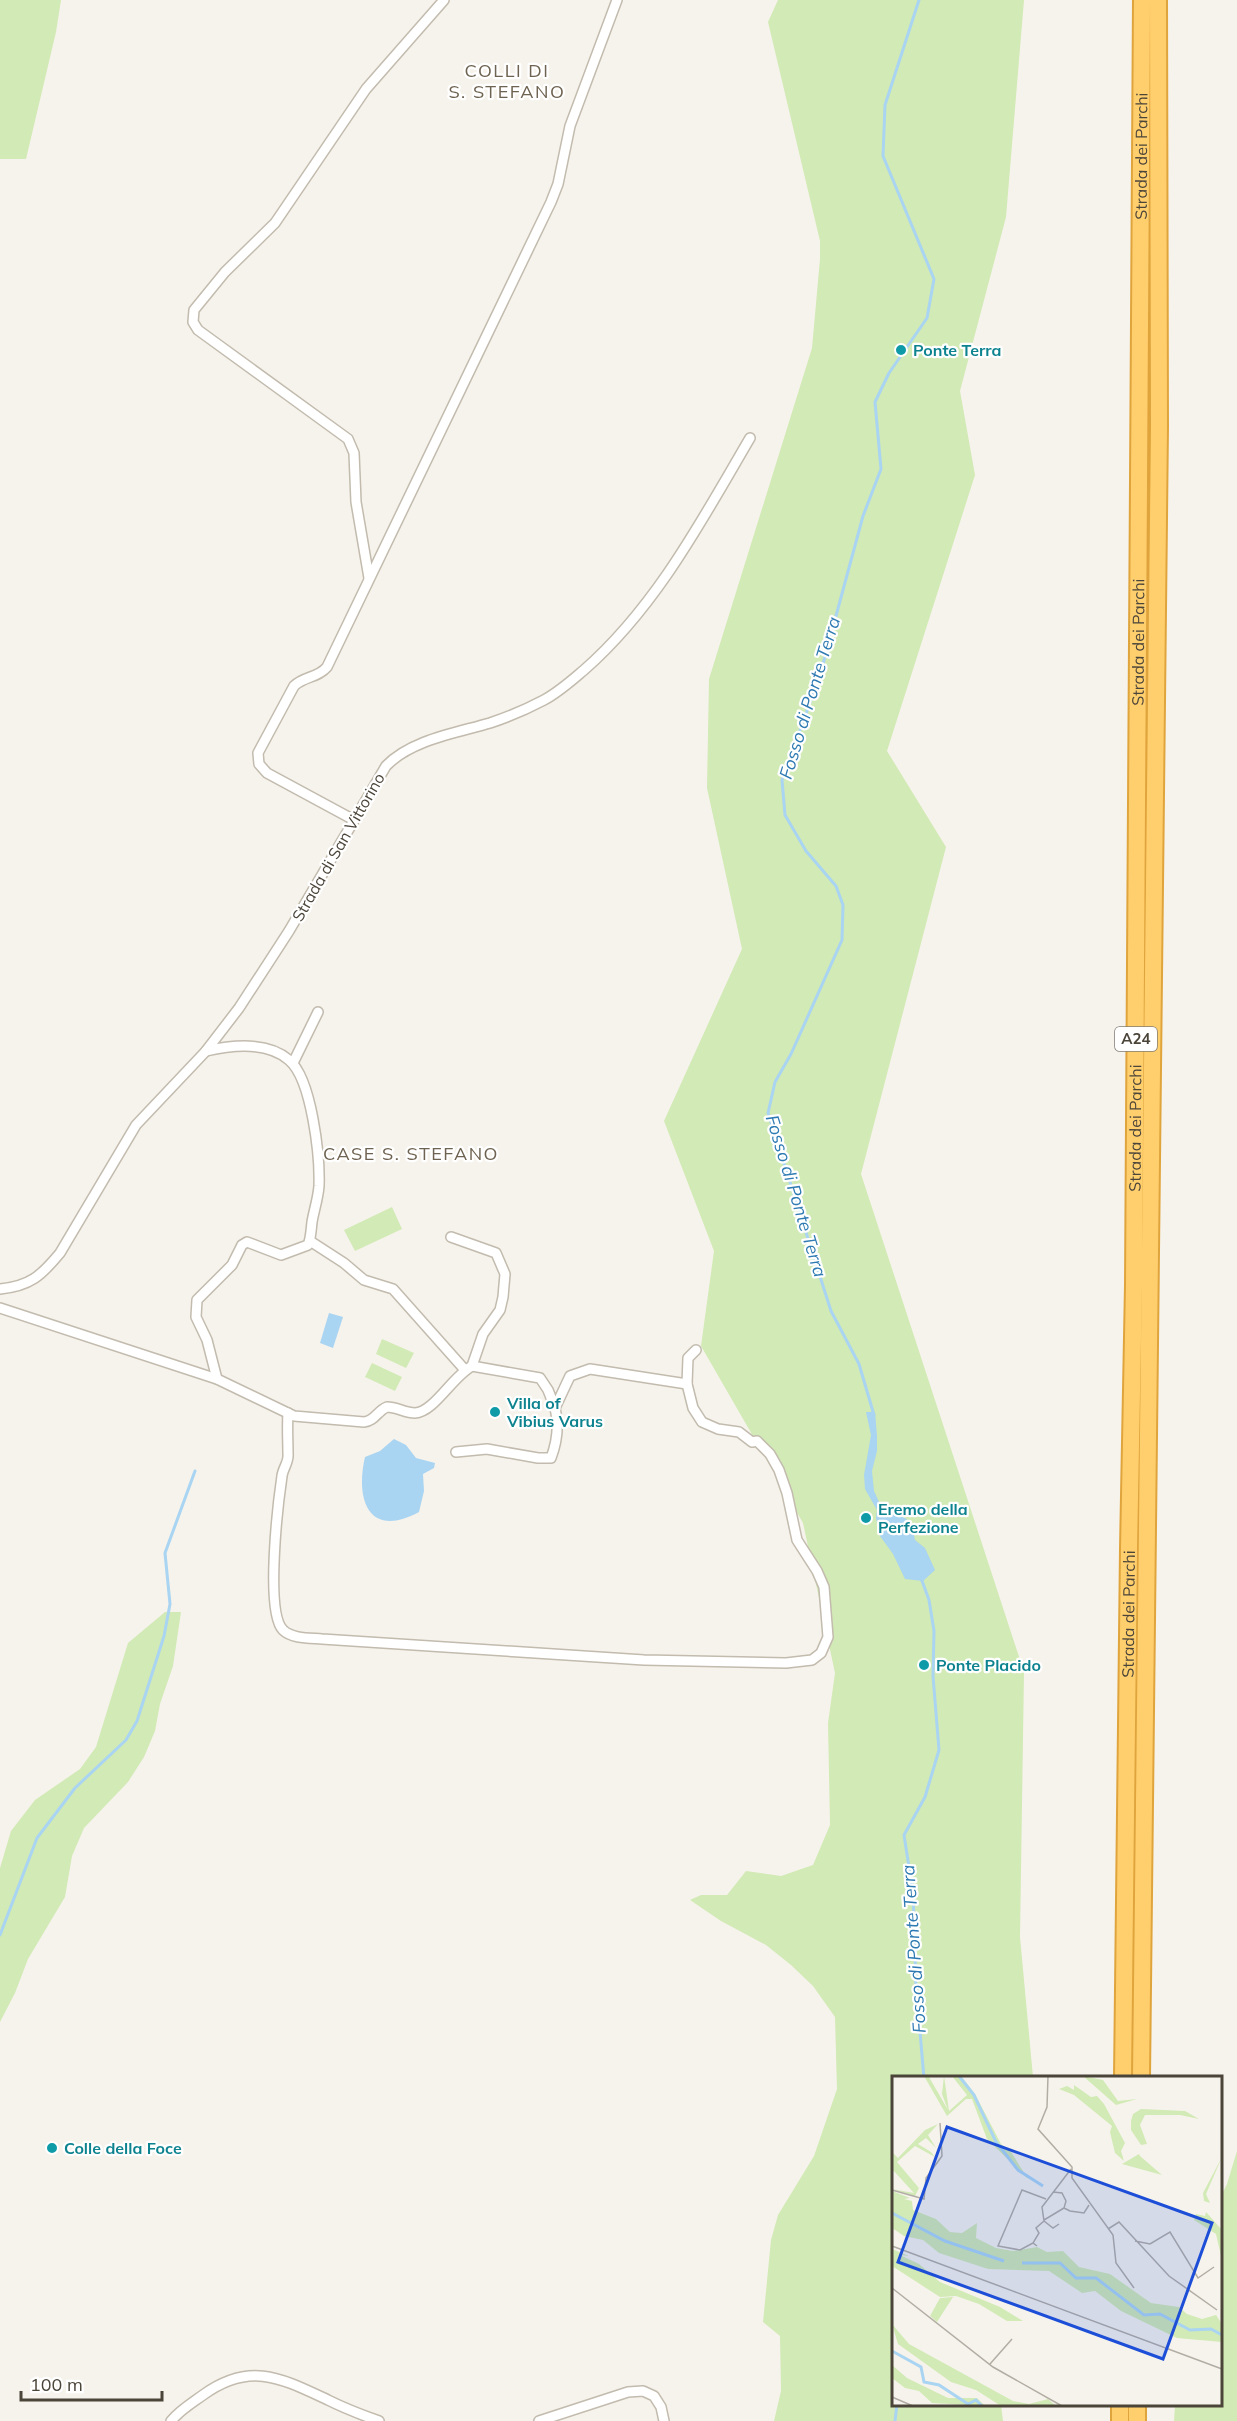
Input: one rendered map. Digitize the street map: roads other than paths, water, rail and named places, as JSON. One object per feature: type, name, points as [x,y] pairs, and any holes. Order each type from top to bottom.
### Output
[{"type":"highway","name":"Strada dei Parchi","points":[[1123,2076],[1134,1285],[1142,0]]},
{"type":"highway","name":"Strada dei Parchi","points":[[1141,2076],[1159,426],[1158,0]]},
{"type":"street","points":[[369,578],[356,502],[354,453],[348,439],[198,330],[193,322],[192,314],[220,277],[272,227],[366,89],[444,0]]},
{"type":"street","points":[[354,820],[267,773],[261,768],[258,756],[294,686],[303,679],[317,675],[327,668],[551,202],[557,188],[570,126],[617,0]]},
{"type":"street","name":"Strada di San Vittorino","points":[[0,1289],[30,1283],[52,1263],[136,1125],[206,1052],[239,1008],[278,949],[379,776],[396,756],[423,744],[501,719],[540,702],[566,686],[600,656],[622,633],[677,560],[750,438]]},
{"type":"street","points":[[293,1063],[318,1012]]},
{"type":"street","points":[[206,1052],[236,1046],[258,1047],[278,1052],[293,1063],[301,1075],[308,1097],[319,1176],[310,1241],[305,1247],[281,1256],[247,1242],[242,1245],[232,1265],[197,1300],[196,1317],[207,1340],[217,1380]]},
{"type":"street","points":[[0,1308],[217,1380],[288,1413],[301,1417],[364,1422],[372,1420],[387,1407],[412,1413],[421,1412],[431,1406],[468,1368],[483,1334],[501,1307],[505,1274],[496,1253],[451,1237]]},
{"type":"street","points":[[310,1241],[344,1263],[364,1280],[393,1289],[468,1368],[540,1378],[555,1408],[557,1426],[551,1458],[538,1458],[487,1449],[456,1452]]},
{"type":"street","points":[[288,1413],[286,1438],[289,1457],[282,1472],[274,1592],[279,1623],[284,1631],[290,1634],[322,1639],[644,1660],[786,1663],[812,1660],[823,1651],[828,1637],[825,1592],[819,1575],[797,1540],[787,1493],[779,1470],[770,1454],[757,1441],[752,1442],[739,1432],[718,1429],[702,1422],[693,1408],[687,1384],[686,1365],[691,1353],[696,1350]]},
{"type":"street","points":[[555,1408],[570,1376],[590,1369],[687,1384]]},
{"type":"street","points":[[171,2421],[185,2408],[219,2385],[240,2377],[260,2374],[286,2380],[334,2404],[379,2421]]},
{"type":"street","points":[[539,2421],[635,2391],[654,2396],[659,2402],[664,2421]]},
{"type":"water","points":[[329,1313],[343,1317],[333,1348],[320,1343]]},
{"type":"water","points":[[866,1412],[875,1412],[877,1451],[872,1471],[874,1491],[880,1504],[889,1512],[905,1518],[912,1524],[915,1540],[925,1548],[935,1570],[923,1581],[905,1579],[893,1554],[880,1536],[876,1518],[877,1510],[865,1489],[864,1475],[871,1435]]},
{"type":"water","points":[[394,1439],[406,1445],[416,1458],[435,1463],[434,1468],[423,1474],[424,1491],[419,1512],[402,1519],[388,1521],[377,1518],[370,1511],[362,1488],[362,1473],[365,1457],[380,1451]]},
{"type":"waterway","name":"Fosso di Ponte Terra","points":[[874,1415],[859,1364],[831,1311],[768,1113],[775,1082],[791,1054],[842,940],[843,905],[836,886],[806,851],[785,815],[782,780],[820,675],[863,516],[881,469],[875,402],[889,373],[927,318],[934,279],[883,156],[885,105],[919,0]]},
{"type":"waterway","points":[[0,1935],[37,1838],[75,1788],[126,1740],[137,1721],[164,1636],[170,1604],[165,1553],[195,1471]]},
{"type":"waterway","name":"Fosso di Ponte Terra","points":[[921,1578],[929,1600],[934,1631],[933,1676],[939,1750],[925,1797],[904,1835],[913,1893],[916,1986],[924,2076]]},
{"type":"waterway","name":"Fosso di Ponte Terra","points":[[895,2421],[897,2406]]},
{"type":"place","name":"Ponte Terra","points":[[901,350]]},
{"type":"place","name":"Villa of Vibius Varus","points":[[495,1412]]},
{"type":"place","name":"Eremo della Perfezione","points":[[866,1518]]},
{"type":"place","name":"Ponte Placido","points":[[924,1665]]},
{"type":"place","name":"Colle della Foce","points":[[52,2148]]},
{"type":"district","name":"COLLI DI S. STEFANO","points":[[507,82]]},
{"type":"district","name":"CASE S. STEFANO","points":[[411,1154]]}]
